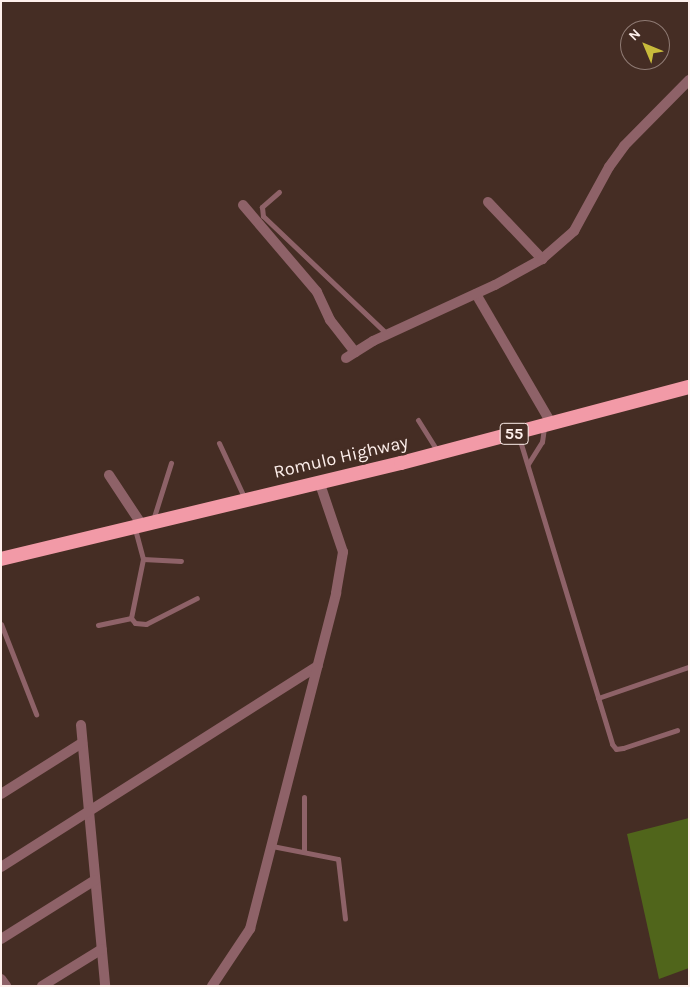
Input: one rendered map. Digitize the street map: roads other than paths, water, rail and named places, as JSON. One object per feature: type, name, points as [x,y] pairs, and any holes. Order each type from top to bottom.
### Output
[{"type":"highway","name":"Romulo Highway","points":[[1,559],[439,453],[689,387]]},
{"type":"street","points":[[243,205],[317,292],[330,320],[351,355],[387,334],[476,294],[542,259],[574,231],[609,166],[624,146],[689,80]]},
{"type":"street","points":[[488,202],[542,259]]},
{"type":"street","points":[[476,294],[548,424]]},
{"type":"street","points":[[109,475],[143,525]]},
{"type":"street","points":[[212,986],[250,929],[318,666],[343,552],[319,481]]},
{"type":"street","points":[[1,866],[88,813],[318,666]]},
{"type":"street","points":[[81,725],[106,986]]},
{"type":"street","points":[[1,794],[82,743]]},
{"type":"street","points":[[1,939],[96,880]]},
{"type":"street","points":[[42,986],[102,949]]},
{"type":"street","points":[[1,979],[6,986]]},
{"type":"lane","points":[[279,192],[262,207],[263,216],[387,334]]},
{"type":"lane","points":[[418,420],[439,453]]},
{"type":"lane","points":[[528,464],[542,442],[548,424]]},
{"type":"lane","points":[[518,433],[598,698],[616,749],[677,730]]},
{"type":"lane","points":[[219,443],[246,499]]},
{"type":"lane","points":[[131,618],[143,559],[143,525],[171,463]]},
{"type":"lane","points":[[143,559],[181,561]]},
{"type":"lane","points":[[131,618],[135,623],[146,624],[197,598]]},
{"type":"lane","points":[[98,625],[131,618]]},
{"type":"lane","points":[[1,624],[36,714]]},
{"type":"lane","points":[[598,698],[688,667]]},
{"type":"lane","points":[[304,797],[304,852]]},
{"type":"lane","points":[[272,846],[338,860],[345,919]]}]
